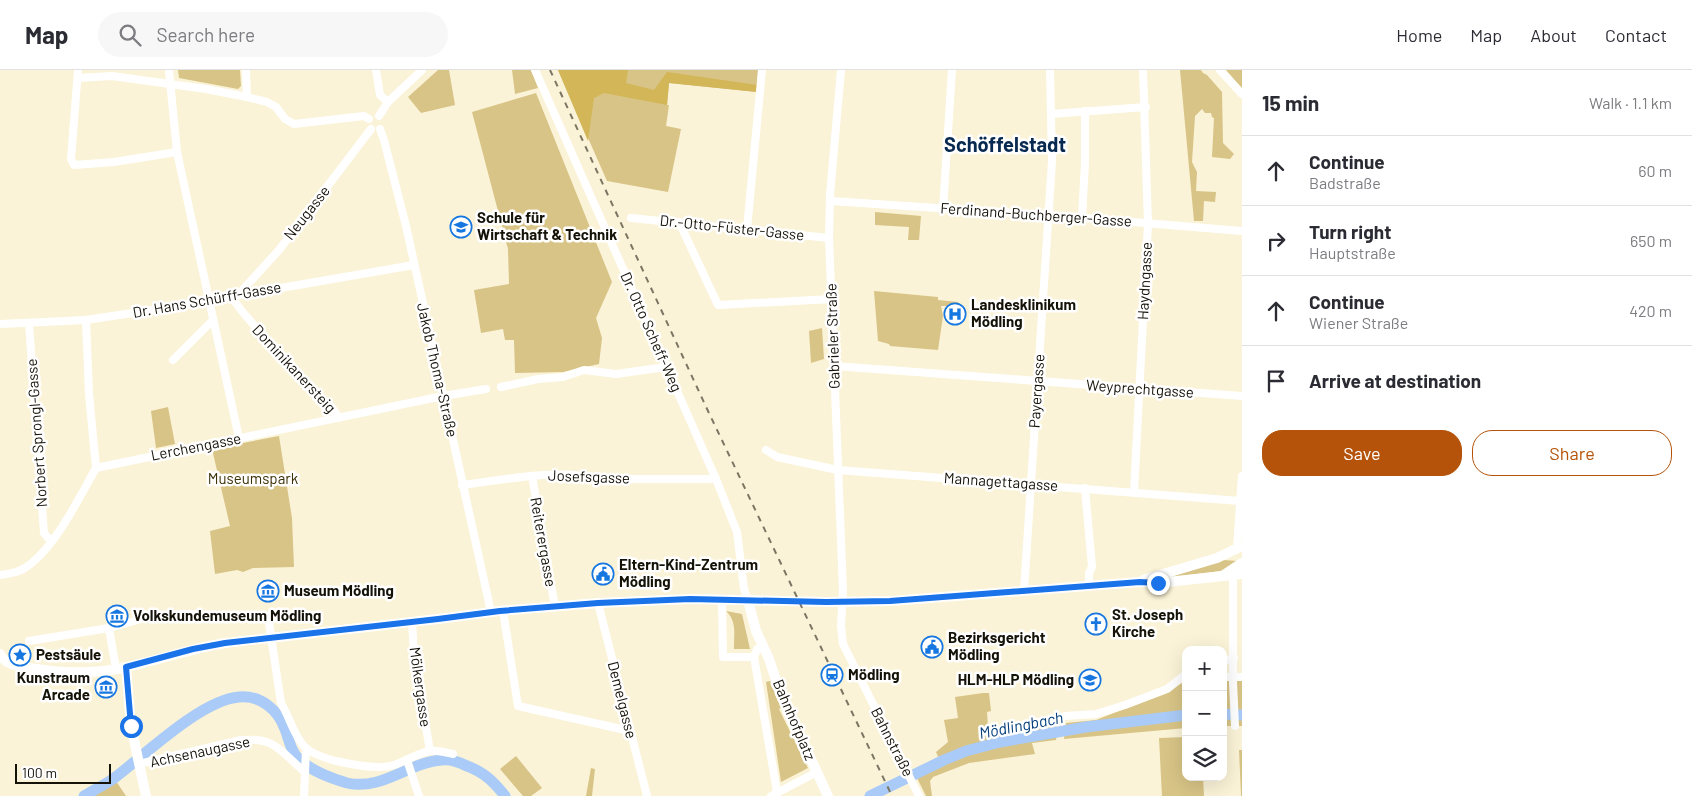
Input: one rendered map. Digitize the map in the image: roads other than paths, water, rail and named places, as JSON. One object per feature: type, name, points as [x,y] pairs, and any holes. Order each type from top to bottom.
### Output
[{"type":"main road","points":[[1140,582],[1155,575],[1217,558],[1240,547]]},
{"type":"main road","points":[[1217,558],[1233,557],[1242,561],[1221,577]]},
{"type":"main road","points":[[1,657],[5,662],[25,668],[68,673],[121,668],[193,649],[271,637],[491,612],[598,603],[690,599],[778,602],[899,601],[1089,585],[1140,582],[1158,583],[1238,575]]},
{"type":"main road","name":"Bahnhofplatz","points":[[748,600],[756,631],[769,659],[780,692],[827,794]]},
{"type":"main road","points":[[121,668],[146,796]]},
{"type":"street","points":[[169,70],[177,152],[239,438]]},
{"type":"street","points":[[246,70],[247,97]]},
{"type":"street","points":[[376,70],[380,95],[388,102]]},
{"type":"street","points":[[379,116],[388,102],[422,70]]},
{"type":"street","name":"Dr. Otto Scheff-Weg","points":[[535,70],[716,478],[737,532],[744,589],[748,600]]},
{"type":"street","points":[[746,229],[762,70]]},
{"type":"street","name":"Gabrieler Straße","points":[[840,70],[829,238],[842,602]]},
{"type":"street","points":[[943,209],[952,70]]},
{"type":"street","name":"Payergasse","points":[[1024,591],[1052,162],[1050,70]]},
{"type":"street","name":"Haydngasse","points":[[1134,492],[1148,224],[1144,70]]},
{"type":"street","points":[[1220,70],[1242,94]]},
{"type":"street","points":[[177,152],[114,162],[74,165],[71,159],[78,74],[171,83],[247,97],[267,102],[276,107],[285,119],[294,124],[364,116],[369,119]]},
{"type":"street","points":[[1051,114],[1146,107]]},
{"type":"street","points":[[1082,218],[1085,111]]},
{"type":"street","points":[[369,119],[372,116],[379,116]]},
{"type":"street","points":[[369,119],[368,124],[371,129],[376,131],[383,126],[383,121],[379,116]]},
{"type":"street","name":"Neugasse","points":[[235,295],[279,250],[371,129]]},
{"type":"street","name":"Jakob Thoma-Straße","points":[[380,129],[406,226],[491,612]]},
{"type":"street","name":"Ferdinand-Buchberger-Gasse","points":[[830,201],[1048,215],[1242,231]]},
{"type":"street","name":"Dr.-Otto-Füster-Gasse","points":[[632,218],[829,238]]},
{"type":"street","points":[[679,222],[718,305],[832,299]]},
{"type":"street","name":"Dr. Hans Schürff-Gasse","points":[[0,324],[86,320],[414,265]]},
{"type":"street","name":"Dominikanersteig","points":[[235,295],[241,310],[304,384],[331,406],[339,418]]},
{"type":"street","points":[[0,575],[24,569],[35,560],[49,539],[63,525],[96,468],[89,394],[86,320]]},
{"type":"street","points":[[173,360],[213,320]]},
{"type":"street","name":"Norbert Sprongl-Gasse","points":[[29,323],[44,533],[49,539]]},
{"type":"street","name":"Weyprechtgasse","points":[[834,366],[1242,396]]},
{"type":"street","points":[[501,387],[538,379],[563,377],[584,370],[616,374],[666,367]]},
{"type":"street","name":"Lerchengasse","points":[[96,468],[486,389]]},
{"type":"street","name":"Mannagettagasse","points":[[766,450],[778,457],[838,470],[1085,488],[1240,502]]},
{"type":"street","name":"Josefsgasse","points":[[462,485],[532,476],[586,475],[598,479],[716,478]]},
{"type":"street","name":"Reiterergasse","points":[[532,476],[555,607]]},
{"type":"street","points":[[1240,547],[1242,476]]},
{"type":"street","points":[[1085,488],[1092,567],[1089,573],[1089,585]]},
{"type":"street","points":[[1235,723],[1233,677],[1238,575]]},
{"type":"street","points":[[722,599],[723,657],[754,657],[757,649],[762,647]]},
{"type":"street","name":"Bahnstraße","points":[[842,602],[841,626],[843,644],[919,796]]},
{"type":"street","name":"Demelgasse","points":[[598,603],[646,796]]},
{"type":"street","points":[[503,611],[518,706],[630,731]]},
{"type":"street","points":[[30,641],[109,628],[145,618],[183,614],[268,616],[281,704],[300,742],[306,749],[348,764],[384,767],[408,763],[430,751],[453,754]]},
{"type":"street","name":"Mölkergasse","points":[[412,622],[414,655],[430,751]]},
{"type":"street","points":[[109,628],[121,668]]},
{"type":"street","name":"Bahnhofplatz","points":[[754,657],[774,794]]},
{"type":"street","points":[[1227,660],[1234,658]]},
{"type":"street","points":[[1065,716],[1096,714],[1125,705],[1167,689],[1182,677]]},
{"type":"street","points":[[1227,677],[1242,677]]},
{"type":"street","name":"Achsenaugasse","points":[[138,760],[242,740],[263,740],[272,743],[305,770]]},
{"type":"street","points":[[304,796],[306,749]]},
{"type":"street","points":[[408,763],[419,796]]},
{"type":"street","points":[[774,794],[817,772]]},
{"type":"waterway","name":"Mödlingbach","points":[[84,796],[113,779],[191,718],[224,700],[239,697],[254,698],[268,705],[282,722],[291,747],[297,757],[314,770],[334,779],[347,783],[372,783],[430,762],[449,760],[461,763],[484,774],[505,796]]},
{"type":"waterway","name":"Mödlingbach","points":[[1227,714],[1242,715]]},
{"type":"waterway","name":"Mödlingbach","points":[[870,796],[944,760],[966,751],[1000,742],[1086,727],[1182,715]]},
{"type":"railway","points":[[550,70],[708,411],[892,796]]},
{"type":"place","name":"Schule für Wirtschaft & Technik","points":[[461,227]]},
{"type":"place","name":"Landesklinikum Mödling","points":[[955,314]]},
{"type":"place","name":"Eltern-Kind-Zentrum Mödling","points":[[603,574]]},
{"type":"place","name":"Museum Mödling","points":[[268,591]]},
{"type":"place","name":"Volkskundemuseum Mödling","points":[[117,616]]},
{"type":"place","name":"St. Joseph Kirche","points":[[1096,624]]},
{"type":"place","name":"Bezirksgericht Mödling","points":[[932,647]]},
{"type":"place","name":"Pestsäule","points":[[20,655]]},
{"type":"place","name":"Mödling","points":[[832,675]]},
{"type":"place","name":"HLM-HLP Mödling","points":[[1090,680]]},
{"type":"place","name":"Kunstraum Arcade","points":[[106,687]]},
{"type":"district","name":"Schöffelstadt","points":[[1005,145]]},
{"type":"park label","name":"Museumspark","points":[[253,479]]}]
